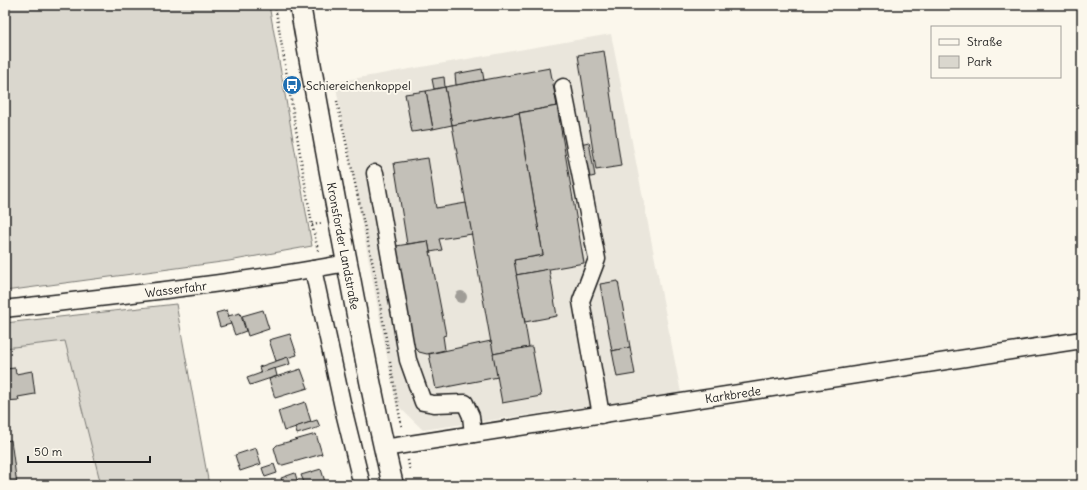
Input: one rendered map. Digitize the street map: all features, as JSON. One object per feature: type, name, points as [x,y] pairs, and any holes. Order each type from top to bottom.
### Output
[{"type":"main road","name":"Kronsforder Landstraße","points":[[300,5],[364,356],[384,448],[394,485]]},
{"type":"street","points":[[564,87],[597,259],[581,300],[601,415]]},
{"type":"street","points":[[375,173],[408,360],[423,402],[434,404],[465,403],[471,416],[472,434]]},
{"type":"street","name":"Wasserfahr","points":[[5,308],[206,284],[313,262],[347,263]]},
{"type":"street","points":[[313,262],[344,412],[362,485]]},
{"type":"street","name":"Karkbrede","points":[[384,448],[1082,340]]},
{"type":"path","points":[[274,5],[312,225],[318,250],[313,262]]},
{"type":"path","points":[[337,100],[374,270],[410,472]]},
{"type":"shaded area","points":[[611,34],[681,393],[423,430],[396,404],[335,82]]},
{"type":"shaded area","points":[[65,341],[101,485],[5,485],[5,348]]},
{"type":"green space","points":[[5,5],[269,5],[312,246],[229,261],[5,291]]},
{"type":"green space","points":[[176,304],[209,485],[101,485],[65,341],[5,348],[5,323]]},
{"type":"building","points":[[604,51],[621,166],[596,170],[578,55]]},
{"type":"building","points":[[550,68],[557,106],[452,125],[445,87]]},
{"type":"building","points":[[482,69],[484,80],[456,85],[455,74]]},
{"type":"building","points":[[444,77],[445,87],[434,89],[432,79]]},
{"type":"building","points":[[445,87],[452,125],[433,129],[426,91]]},
{"type":"building","points":[[426,91],[433,129],[412,132],[405,94]]},
{"type":"building","points":[[557,106],[584,263],[516,275],[514,260],[543,255],[519,113]]},
{"type":"building","points":[[519,113],[543,255],[514,260],[529,347],[493,354],[452,125]]},
{"type":"building","points":[[589,142],[595,176],[587,178],[580,144]]},
{"type":"building","points":[[428,158],[436,208],[466,203],[472,234],[439,239],[442,250],[430,252],[428,241],[407,244],[394,163]]},
{"type":"building","points":[[428,241],[446,335],[443,336],[445,350],[427,354],[419,352],[413,345],[396,246]]},
{"type":"building","points":[[549,269],[557,316],[525,322],[516,275]]},
{"type":"building","points":[[618,281],[630,347],[612,351],[600,284]]},
{"type":"building","points":[[227,310],[231,324],[220,327],[216,313]]},
{"type":"building","points":[[263,310],[269,329],[248,336],[242,316]]},
{"type":"building","points":[[240,313],[246,331],[235,335],[228,316]]},
{"type":"building","points":[[290,334],[297,355],[276,361],[269,340]]},
{"type":"building","points":[[491,341],[498,377],[436,389],[429,354]]},
{"type":"building","points":[[532,347],[541,396],[502,403],[493,354]]},
{"type":"building","points":[[630,347],[635,374],[617,377],[612,351]]},
{"type":"building","points":[[288,357],[290,364],[261,373],[259,367]]},
{"type":"building","points":[[15,368],[16,374],[32,371],[35,394],[18,397],[19,400],[5,401],[5,369]]},
{"type":"building","points":[[275,368],[277,376],[250,385],[247,378]]},
{"type":"building","points":[[301,369],[308,388],[275,398],[269,379]]},
{"type":"building","points":[[305,402],[311,422],[284,431],[278,411]]},
{"type":"building","points":[[317,420],[320,427],[297,434],[295,427]]},
{"type":"building","points":[[316,434],[322,454],[279,465],[274,448],[277,445]]},
{"type":"building","points":[[11,440],[17,485],[5,485],[5,441]]},
{"type":"building","points":[[256,448],[261,464],[240,471],[235,455]]},
{"type":"building","points":[[274,464],[277,473],[265,477],[262,468]]},
{"type":"building","points":[[321,469],[326,485],[305,485],[301,475]]},
{"type":"building","points":[[295,473],[298,483],[293,485],[283,485],[281,478]]},
{"type":"place","name":"Schiereichenkoppel","points":[[292,85]]}]
